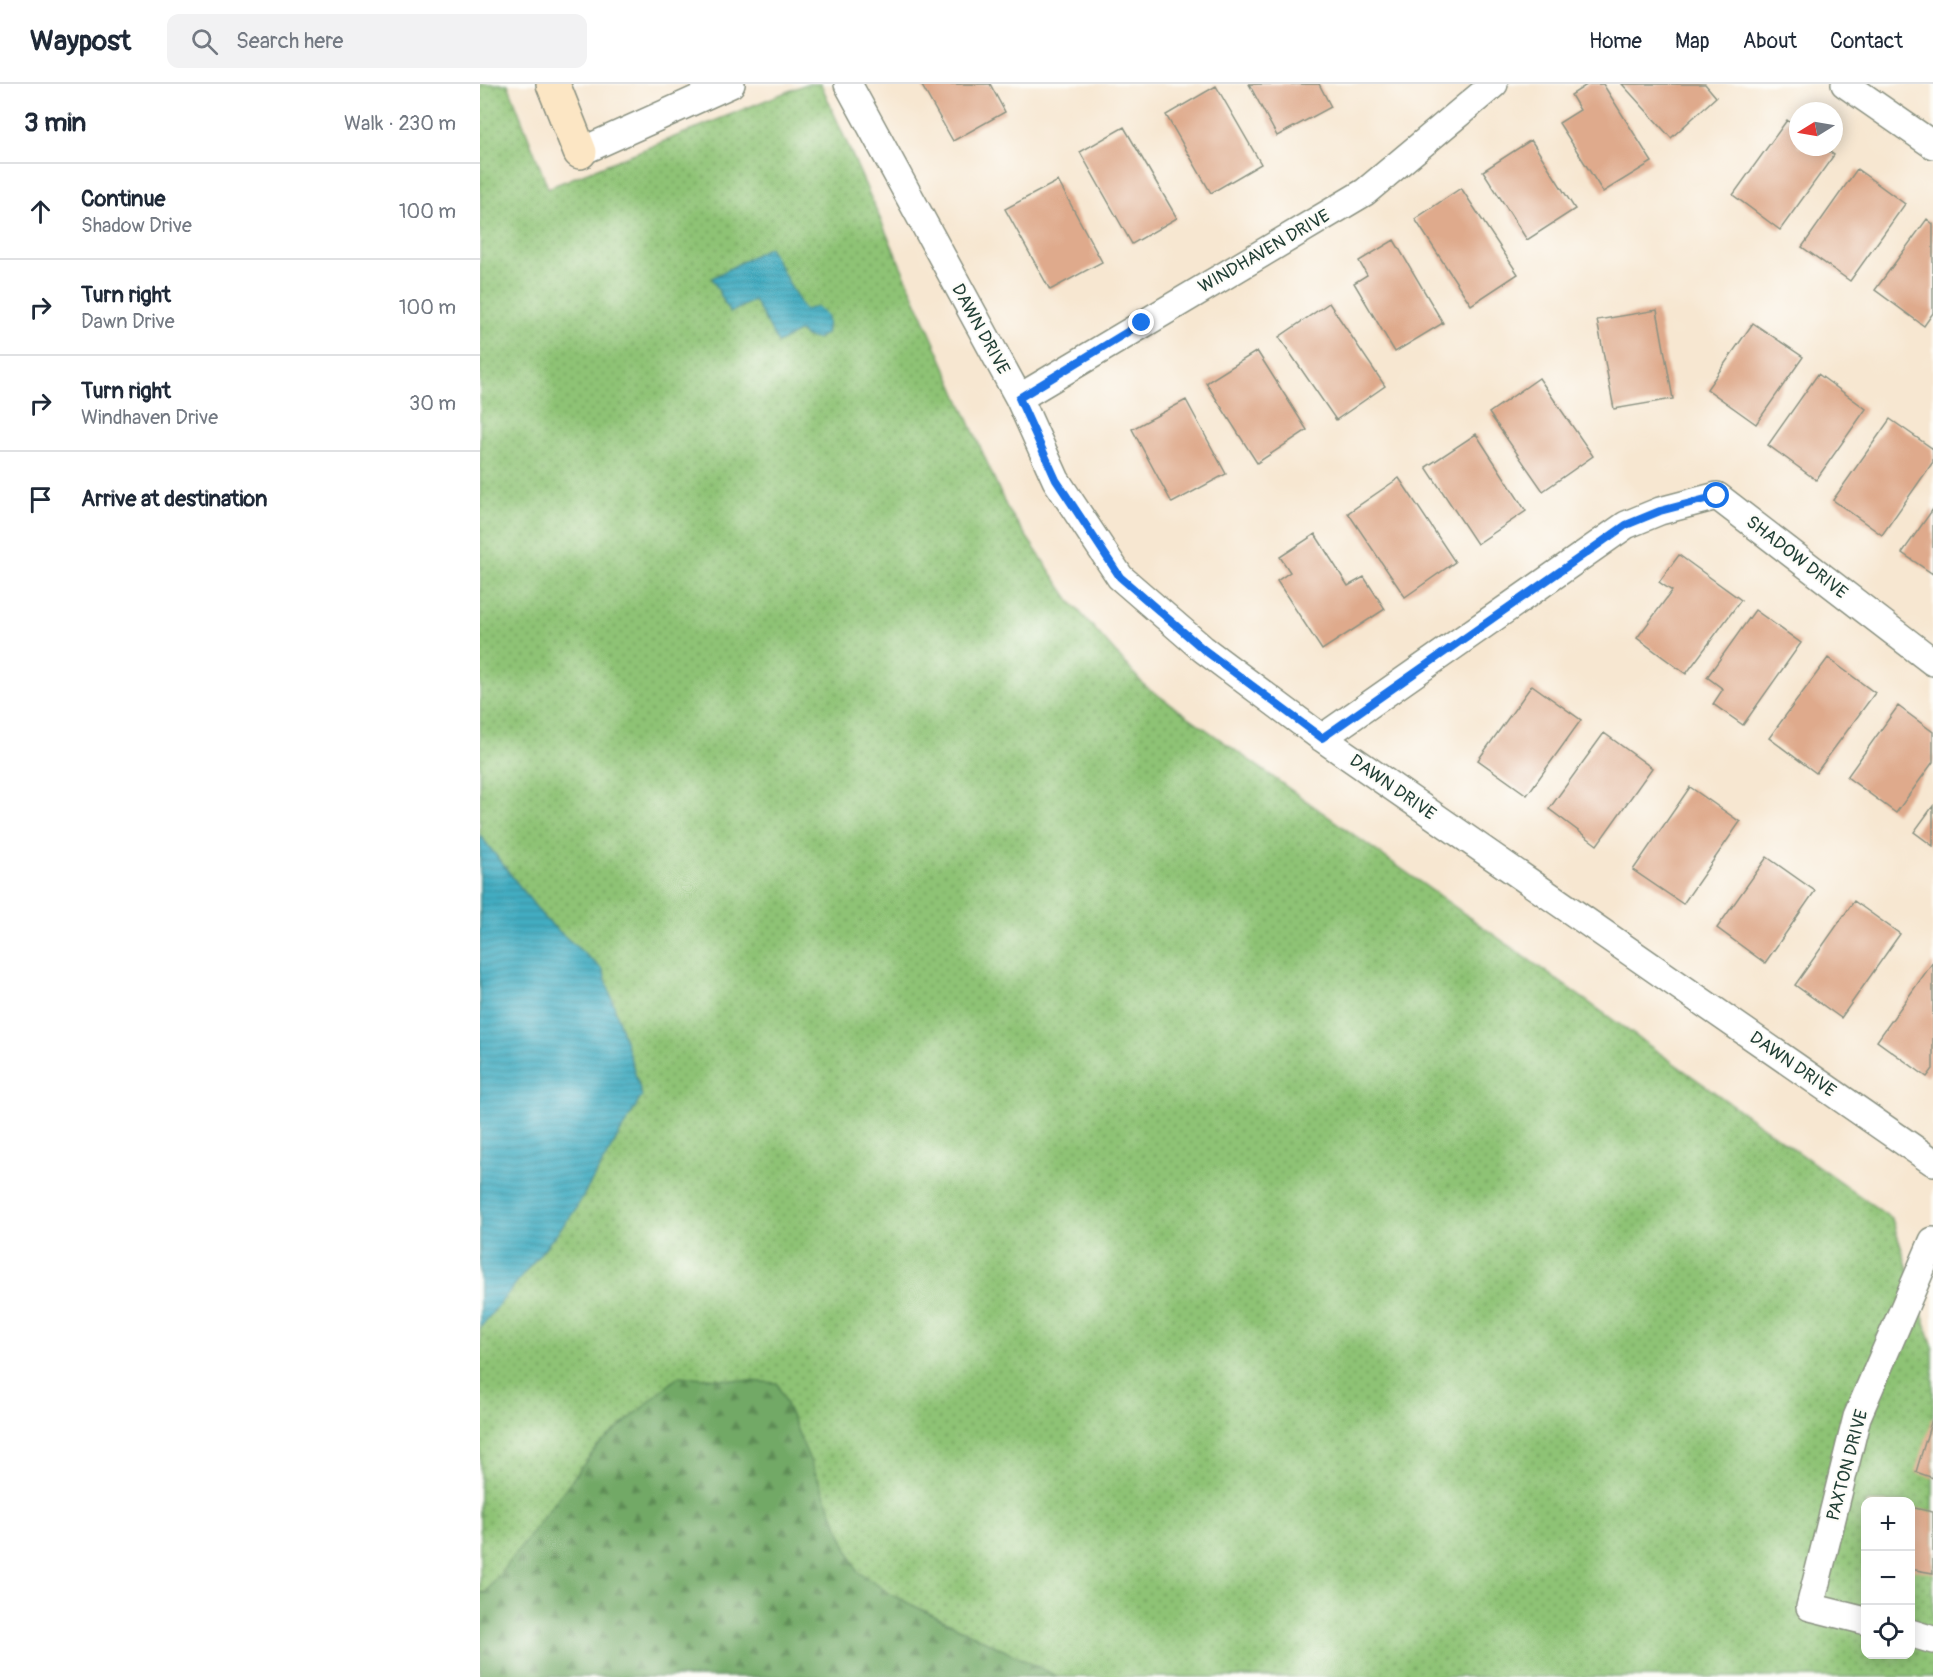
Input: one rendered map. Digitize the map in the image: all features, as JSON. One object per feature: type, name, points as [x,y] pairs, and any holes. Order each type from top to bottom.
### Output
[{"type":"street","points":[[553,84],[580,152],[731,84]]},
{"type":"street","name":"DAWN DRIVE","points":[[848,84],[1019,398],[1056,480],[1120,577],[1203,649],[1322,738],[1933,1162]]},
{"type":"street","name":"WINDHAVEN DRIVE","points":[[1019,398],[1365,192],[1494,84]]},
{"type":"street","points":[[1845,84],[1933,145]]},
{"type":"street","name":"SHADOW DRIVE","points":[[1322,738],[1626,525],[1660,511],[1717,496],[1933,662]]},
{"type":"street","name":"PAXTON DRIVE","points":[[1861,1620],[1810,1607],[1857,1417],[1933,1241]]},
{"type":"street","points":[[1915,1635],[1933,1640]]},
{"type":"green space","points":[[480,84],[508,84],[548,188],[806,84],[821,84],[1007,508],[1071,602],[1144,685],[1892,1219],[1933,1347],[1933,1677],[1058,1677],[892,1595],[856,1571],[777,1383],[486,1592],[480,1593]]},
{"type":"green space","points":[[679,1376],[777,1383],[857,1571],[892,1595],[1058,1677],[480,1677],[480,1593],[486,1592],[597,1447]]},
{"type":"water","points":[[769,247],[804,310],[817,307],[826,315],[828,321],[826,334],[816,339],[806,337],[800,331],[778,343],[754,300],[730,313],[712,278]]},
{"type":"water","points":[[480,835],[545,919],[603,970],[642,1096],[573,1213],[480,1328]]},
{"type":"building","points":[[921,84],[990,84],[1005,112],[953,141]]},
{"type":"building","points":[[1249,84],[1319,84],[1331,107],[1277,136]]},
{"type":"building","points":[[1588,84],[1603,84],[1652,162],[1603,192],[1559,123],[1580,110],[1571,95]]},
{"type":"building","points":[[1622,84],[1705,84],[1716,97],[1671,138]]},
{"type":"building","points":[[1216,86],[1261,164],[1211,193],[1166,115]]},
{"type":"building","points":[[1787,120],[1789,122],[1789,156],[1833,156],[1780,230],[1733,195]]},
{"type":"building","points":[[1124,127],[1177,218],[1132,244],[1080,152]]},
{"type":"building","points":[[1531,140],[1575,209],[1527,240],[1483,171]]},
{"type":"building","points":[[1857,169],[1905,204],[1850,281],[1802,247]]},
{"type":"building","points":[[1058,181],[1102,262],[1050,290],[1005,209]]},
{"type":"building","points":[[1461,188],[1518,274],[1471,305],[1415,219]]},
{"type":"building","points":[[1927,219],[1933,224],[1933,313],[1924,326],[1875,290]]},
{"type":"building","points":[[1394,240],[1443,323],[1395,352],[1354,283],[1367,275],[1359,261]]},
{"type":"building","points":[[1329,303],[1385,386],[1336,420],[1279,337]]},
{"type":"building","points":[[1657,310],[1673,399],[1614,409],[1597,320]]},
{"type":"building","points":[[1753,323],[1803,357],[1756,424],[1707,389]]},
{"type":"building","points":[[1257,351],[1307,430],[1257,463],[1206,383]]},
{"type":"building","points":[[1818,374],[1866,409],[1816,480],[1768,445]]},
{"type":"building","points":[[1539,378],[1593,456],[1543,491],[1489,413]]},
{"type":"building","points":[[1186,400],[1226,474],[1172,503],[1132,429]]},
{"type":"building","points":[[1890,419],[1933,449],[1933,462],[1882,535],[1833,500]]},
{"type":"building","points":[[1476,434],[1526,511],[1477,544],[1426,467]]},
{"type":"building","points":[[1399,478],[1455,562],[1405,597],[1348,513]]},
{"type":"building","points":[[1933,509],[1933,574],[1902,553]]},
{"type":"building","points":[[1315,534],[1348,586],[1364,577],[1385,609],[1322,650],[1277,581],[1290,572],[1280,557]]},
{"type":"building","points":[[1679,555],[1741,600],[1686,674],[1637,638],[1672,591],[1659,582]]},
{"type":"building","points":[[1755,610],[1801,643],[1743,725],[1713,704],[1723,689],[1707,677]]},
{"type":"building","points":[[1828,658],[1875,693],[1816,773],[1769,738]]},
{"type":"building","points":[[1532,685],[1581,720],[1527,795],[1478,760]]},
{"type":"building","points":[[1898,706],[1933,732],[1933,762],[1896,813],[1847,777]]},
{"type":"building","points":[[1604,733],[1652,768],[1597,845],[1549,809]]},
{"type":"building","points":[[1690,787],[1740,822],[1683,904],[1633,870]]},
{"type":"building","points":[[1933,806],[1933,846],[1914,832]]},
{"type":"building","points":[[1767,857],[1815,891],[1765,963],[1717,928]]},
{"type":"building","points":[[1854,901],[1900,934],[1841,1018],[1795,985]]},
{"type":"building","points":[[1933,962],[1933,1069],[1927,1077],[1877,1041]]},
{"type":"building","points":[[1933,1419],[1933,1478],[1916,1472]]},
{"type":"building","points":[[1915,1508],[1933,1512],[1933,1573],[1915,1570]]},
{"type":"route","points":[[1142,323],[1019,398],[1056,480],[1120,577],[1203,649],[1322,738],[1626,525],[1660,511],[1717,496]]}]
